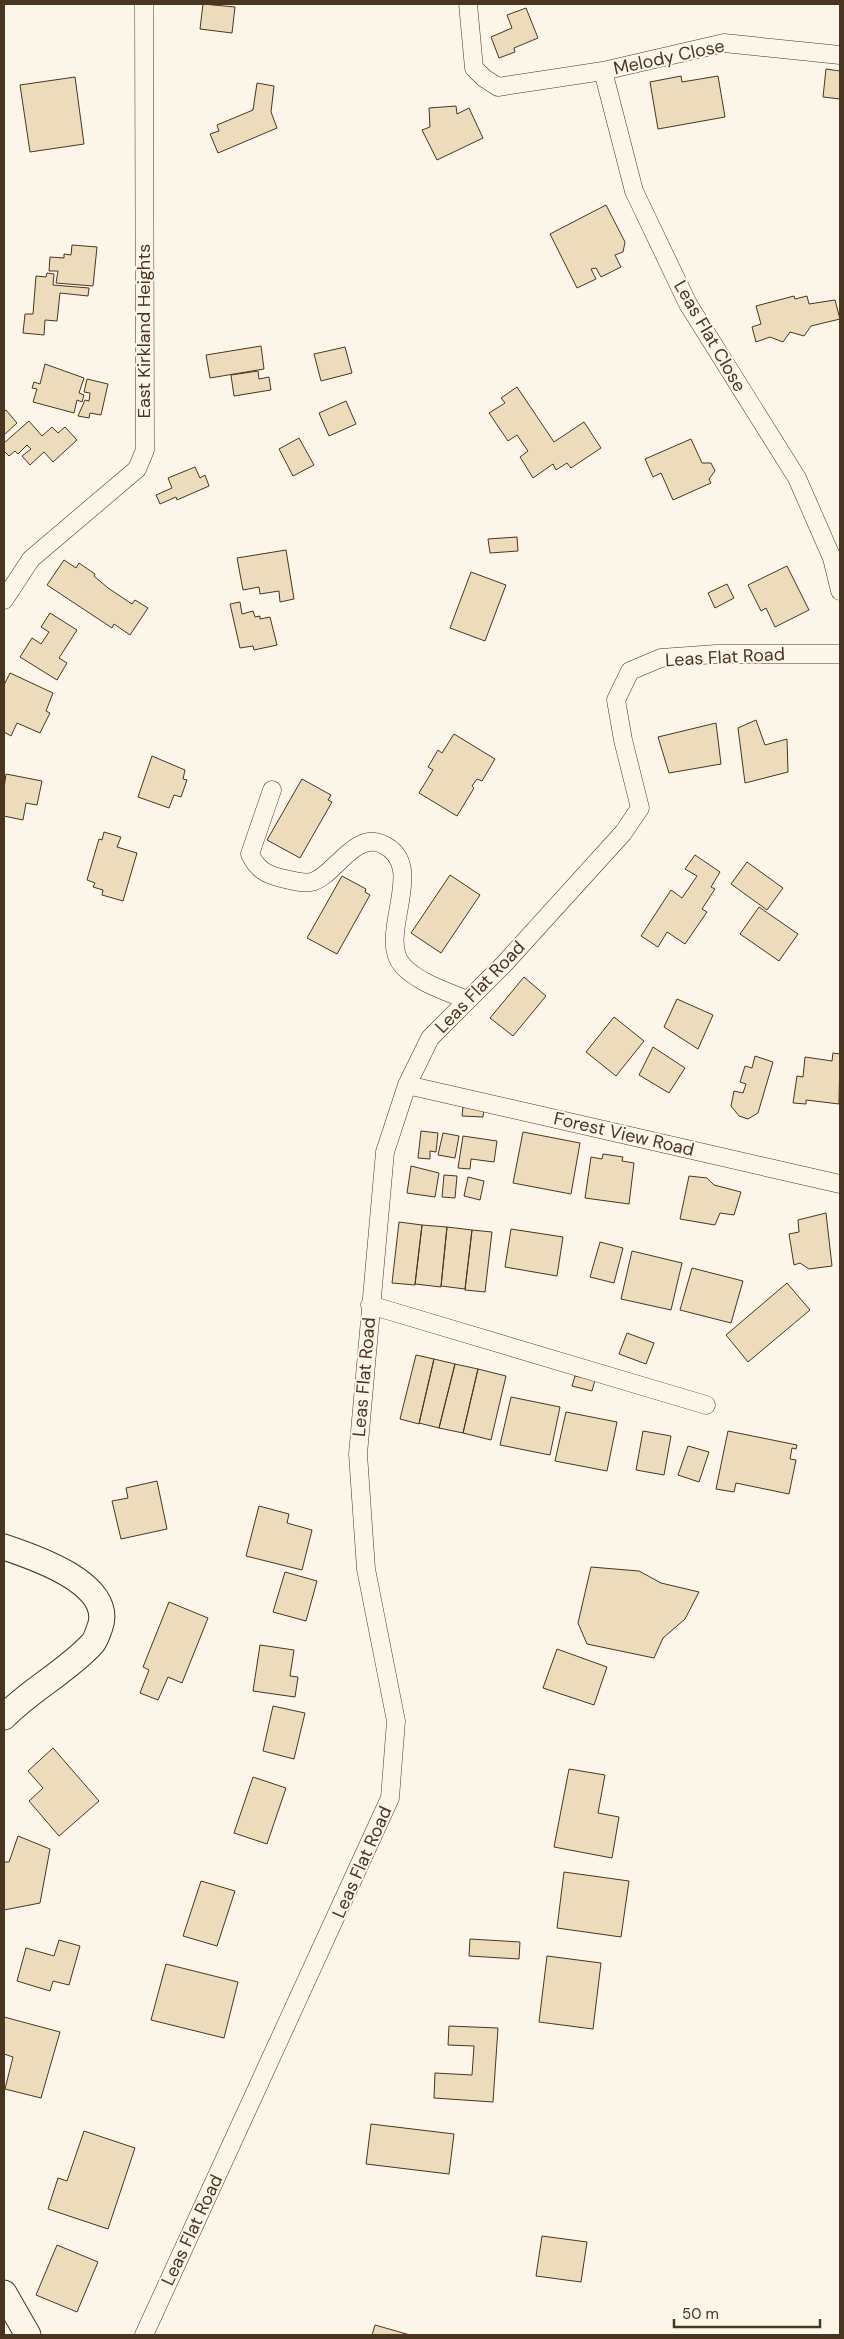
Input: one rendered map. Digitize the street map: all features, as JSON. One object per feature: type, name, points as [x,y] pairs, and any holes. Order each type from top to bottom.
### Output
[{"type":"main road","points":[[4,1547],[36,1558],[83,1583],[99,1601],[102,1621],[94,1643],[4,1717]]},
{"type":"main road","points":[[4,2293],[28,2335]]},
{"type":"street","name":"East Kirkland Heights","points":[[4,600],[31,559],[137,468],[145,450],[144,4]]},
{"type":"street","name":"Melody Close","points":[[468,4],[474,68],[484,78],[498,87],[603,71],[724,43],[840,55]]},
{"type":"street","name":"Leas Flat Close","points":[[603,71],[634,191],[688,304],[797,478],[832,558],[840,591]]},
{"type":"street","name":"Leas Flat Road","points":[[144,2335],[390,1798],[396,1721],[366,1569],[358,1454],[370,1305],[386,1152],[407,1085],[430,1038],[505,963],[624,833],[640,808],[623,740],[616,700],[630,671],[661,658],[716,654],[840,654]]},
{"type":"street","points":[[272,790],[250,854],[255,865],[267,875],[302,883],[314,882],[359,845],[368,842],[381,843],[394,852],[403,867],[395,950],[402,965],[415,977],[467,1000]]},
{"type":"street","name":"Forest View Road","points":[[407,1085],[840,1184]]},
{"type":"street","points":[[370,1305],[706,1405]]},
{"type":"building","points":[[203,4],[235,7],[232,33],[200,29]]},
{"type":"building","points":[[526,8],[538,38],[514,48],[515,52],[499,58],[491,37],[512,28],[507,15]]},
{"type":"building","points":[[826,69],[840,71],[840,99],[823,97]]},
{"type":"building","points":[[681,76],[682,82],[718,76],[725,117],[658,129],[650,82]]},
{"type":"building","points":[[75,77],[84,144],[30,152],[20,85]]},
{"type":"building","points":[[257,83],[274,86],[271,112],[277,128],[218,153],[210,134],[219,131],[217,125],[253,110]]},
{"type":"building","points":[[456,106],[457,114],[469,108],[483,138],[437,160],[422,130],[430,127],[429,108]]},
{"type":"building","points":[[606,205],[625,242],[623,252],[615,255],[621,267],[601,277],[596,268],[591,269],[596,279],[577,288],[550,234]]},
{"type":"building","points":[[72,245],[97,247],[93,286],[56,283],[58,271],[49,271],[50,257],[64,258],[64,254],[71,255]]},
{"type":"building","points":[[47,273],[54,274],[53,285],[89,288],[88,296],[60,293],[57,321],[45,320],[44,335],[23,333],[25,314],[33,314],[36,276],[46,277]]},
{"type":"building","points":[[794,296],[795,299],[807,296],[809,304],[835,300],[840,319],[811,326],[804,336],[790,332],[783,342],[770,337],[756,342],[752,327],[761,324],[756,306]]},
{"type":"building","points":[[261,346],[264,369],[210,378],[206,355]]},
{"type":"building","points":[[345,347],[352,373],[321,381],[314,354]]},
{"type":"building","points":[[45,364],[84,378],[79,393],[84,395],[82,402],[77,400],[74,413],[33,402],[37,389],[32,388],[34,382],[40,384]]},
{"type":"building","points":[[258,371],[259,379],[269,377],[271,390],[234,396],[231,375]]},
{"type":"building","points":[[87,379],[108,384],[101,415],[90,413],[89,418],[78,416],[85,400],[89,401],[90,393],[84,392]]},
{"type":"building","points":[[517,387],[554,442],[584,422],[601,448],[571,468],[567,463],[556,470],[553,464],[533,478],[520,457],[528,451],[517,435],[508,441],[489,413],[505,403],[501,398]]},
{"type":"building","points":[[346,401],[356,424],[329,436],[319,413]]},
{"type":"building","points":[[6,410],[17,423],[4,435],[4,411]]},
{"type":"building","points":[[29,421],[42,436],[52,427],[58,433],[65,427],[77,440],[53,462],[44,452],[30,465],[22,456],[31,449],[27,445],[18,454],[15,451],[9,456],[4,451],[4,443]]},
{"type":"building","points":[[299,438],[314,465],[293,476],[279,449]]},
{"type":"building","points":[[691,439],[702,463],[711,463],[715,471],[709,479],[711,483],[673,500],[661,473],[653,477],[645,459]]},
{"type":"building","points":[[195,467],[200,478],[205,475],[209,486],[177,500],[176,497],[160,504],[156,495],[172,488],[168,478]]},
{"type":"building","points":[[517,537],[518,551],[490,553],[488,539]]},
{"type":"building","points":[[286,550],[294,599],[280,602],[279,591],[260,594],[259,587],[243,590],[237,558]]},
{"type":"building","points":[[64,560],[76,568],[79,563],[95,574],[94,576],[108,588],[132,604],[135,600],[148,608],[130,635],[114,624],[112,628],[47,585]]},
{"type":"building","points":[[787,566],[809,610],[775,627],[766,608],[761,611],[748,585]]},
{"type":"building","points":[[471,572],[506,585],[485,641],[450,628]]},
{"type":"building","points":[[727,584],[734,598],[715,608],[708,593]]},
{"type":"building","points":[[240,602],[242,614],[253,611],[255,617],[260,616],[260,619],[270,617],[277,645],[254,650],[253,646],[240,648],[230,604]]},
{"type":"building","points":[[50,613],[77,630],[59,658],[67,663],[57,680],[20,657],[32,638],[41,644],[49,632],[41,627]]},
{"type":"building","points":[[10,673],[53,693],[46,711],[50,713],[40,733],[17,723],[11,736],[4,732],[4,685]]},
{"type":"building","points":[[756,720],[765,745],[787,739],[788,772],[745,783],[738,728]]},
{"type":"building","points":[[716,723],[721,764],[669,773],[658,737]]},
{"type":"building","points":[[454,734],[495,759],[482,781],[477,779],[472,786],[474,788],[457,816],[419,793],[433,770],[428,767],[438,750],[442,753]]},
{"type":"building","points":[[152,756],[185,770],[183,779],[187,780],[181,797],[174,795],[169,808],[138,797]]},
{"type":"building","points":[[6,774],[42,781],[37,805],[26,803],[23,820],[4,816]]},
{"type":"building","points":[[302,779],[331,795],[328,800],[332,802],[300,858],[267,840]]},
{"type":"building","points":[[104,832],[121,837],[117,847],[137,853],[123,901],[102,895],[103,890],[93,887],[95,883],[87,880],[99,839],[102,840]]},
{"type":"building","points":[[695,855],[720,872],[711,887],[715,889],[702,909],[707,912],[685,944],[667,932],[658,947],[641,936],[671,890],[682,898],[697,876],[685,869]]},
{"type":"building","points":[[747,862],[783,888],[767,910],[731,884]]},
{"type":"building","points":[[450,875],[480,895],[441,953],[411,933]]},
{"type":"building","points":[[342,876],[366,889],[365,892],[370,895],[337,954],[307,938]]},
{"type":"building","points":[[759,907],[798,934],[779,961],[740,934]]},
{"type":"building","points":[[524,977],[546,996],[513,1036],[490,1018]]},
{"type":"building","points":[[677,999],[713,1015],[698,1049],[664,1027]]},
{"type":"building","points":[[614,1017],[644,1041],[616,1076],[586,1052]]},
{"type":"building","points":[[653,1047],[685,1068],[669,1093],[639,1075]]},
{"type":"building","points":[[833,1053],[840,1054],[839,1104],[806,1100],[806,1104],[793,1103],[797,1076],[803,1077],[805,1057],[832,1061]]},
{"type":"building","points":[[755,1056],[773,1062],[758,1113],[748,1119],[739,1116],[731,1106],[734,1091],[743,1093],[746,1084],[740,1082],[745,1066],[752,1068]]},
{"type":"building","points":[[463,1107],[484,1108],[483,1117],[462,1116]]},
{"type":"building","points":[[421,1131],[438,1133],[436,1152],[430,1151],[430,1159],[418,1158]]},
{"type":"building","points":[[523,1132],[580,1143],[571,1194],[513,1183]]},
{"type":"building","points":[[443,1133],[459,1136],[455,1158],[438,1155]]},
{"type":"building","points":[[463,1136],[497,1141],[494,1162],[471,1159],[470,1169],[458,1168]]},
{"type":"building","points":[[603,1154],[623,1157],[622,1161],[634,1163],[629,1204],[585,1198],[591,1157],[602,1159]]},
{"type":"building","points":[[411,1166],[439,1173],[435,1197],[407,1193]]},
{"type":"building","points":[[444,1175],[457,1176],[455,1198],[442,1197]]},
{"type":"building","points":[[689,1176],[707,1178],[714,1185],[741,1192],[734,1215],[720,1213],[715,1225],[680,1219]]},
{"type":"building","points":[[468,1177],[484,1181],[480,1200],[464,1196]]},
{"type":"building","points":[[826,1213],[832,1266],[809,1269],[800,1263],[794,1265],[789,1234],[799,1232],[798,1220]]},
{"type":"building","points":[[399,1222],[422,1225],[415,1285],[392,1283]]},
{"type":"building","points":[[422,1225],[447,1227],[441,1287],[415,1284]]},
{"type":"building","points":[[447,1227],[472,1230],[465,1289],[441,1286]]},
{"type":"building","points":[[511,1229],[563,1237],[557,1276],[505,1267]]},
{"type":"building","points":[[472,1230],[492,1232],[485,1292],[465,1290]]},
{"type":"building","points":[[600,1242],[623,1248],[614,1283],[590,1277]]},
{"type":"building","points":[[632,1251],[682,1263],[671,1310],[621,1299]]},
{"type":"building","points":[[692,1268],[743,1281],[731,1323],[680,1310]]},
{"type":"building","points":[[787,1283],[810,1310],[748,1362],[726,1335]]},
{"type":"building","points":[[627,1333],[654,1343],[646,1364],[619,1354]]},
{"type":"building","points":[[416,1355],[434,1359],[419,1424],[400,1419]]},
{"type":"building","points":[[434,1359],[455,1364],[439,1428],[419,1423]]},
{"type":"building","points":[[455,1364],[478,1369],[463,1433],[439,1428]]},
{"type":"building","points":[[478,1369],[506,1376],[491,1440],[463,1433]]},
{"type":"building","points":[[575,1376],[595,1380],[592,1391],[572,1386]]},
{"type":"building","points":[[511,1397],[560,1407],[550,1455],[500,1445]]},
{"type":"building","points":[[566,1412],[617,1422],[607,1471],[555,1461]]},
{"type":"building","points":[[643,1431],[671,1436],[664,1475],[636,1470]]},
{"type":"building","points":[[728,1431],[797,1445],[796,1449],[792,1448],[790,1459],[796,1460],[789,1494],[736,1483],[734,1492],[716,1489]]},
{"type":"building","points":[[688,1446],[709,1452],[699,1482],[678,1475]]},
{"type":"building","points":[[157,1481],[167,1529],[121,1539],[112,1501],[128,1498],[126,1488]]},
{"type":"building","points":[[259,1506],[289,1514],[287,1523],[312,1530],[302,1570],[246,1556]]},
{"type":"building","points":[[591,1567],[639,1571],[661,1583],[699,1592],[685,1619],[663,1638],[654,1658],[587,1644],[578,1623]]},
{"type":"building","points":[[285,1572],[317,1581],[306,1621],[273,1612]]},
{"type":"building","points":[[169,1602],[208,1618],[182,1683],[168,1677],[158,1700],[140,1693],[149,1670],[143,1667]]},
{"type":"building","points":[[260,1645],[294,1650],[290,1676],[298,1677],[295,1697],[253,1691]]},
{"type":"building","points":[[557,1649],[607,1667],[594,1705],[543,1688]]},
{"type":"building","points":[[273,1706],[305,1713],[294,1759],[263,1751]]},
{"type":"building","points":[[53,1748],[99,1801],[59,1836],[29,1801],[43,1788],[28,1771]]},
{"type":"building","points":[[569,1769],[605,1775],[598,1813],[619,1817],[612,1858],[554,1847]]},
{"type":"building","points":[[253,1777],[286,1788],[267,1844],[234,1833]]},
{"type":"building","points":[[18,1836],[50,1849],[40,1903],[4,1910],[4,1862],[9,1862]]},
{"type":"building","points":[[564,1872],[629,1881],[621,1937],[557,1928]]},
{"type":"building","points":[[201,1881],[235,1891],[217,1946],[183,1936]]},
{"type":"building","points":[[470,1939],[520,1942],[519,1959],[469,1956]]},
{"type":"building","points":[[59,1940],[80,1946],[69,1985],[53,1981],[50,1991],[17,1981],[26,1948],[54,1956]]},
{"type":"building","points":[[547,1956],[601,1963],[593,2029],[539,2022]]},
{"type":"building","points":[[166,1964],[238,1982],[224,2038],[151,2020]]},
{"type":"building","points":[[4,2017],[60,2032],[41,2098],[5,2089],[13,2057],[4,2054]]},
{"type":"building","points":[[449,2026],[498,2028],[493,2102],[434,2098],[435,2073],[472,2075],[474,2046],[448,2045]]},
{"type":"building","points":[[371,2124],[454,2134],[449,2174],[366,2164]]},
{"type":"building","points":[[84,2131],[135,2148],[108,2229],[48,2209],[58,2178],[67,2181]]},
{"type":"building","points":[[542,2236],[587,2242],[581,2282],[536,2276]]},
{"type":"building","points":[[57,2245],[98,2262],[77,2312],[36,2295]]},
{"type":"building","points":[[375,2325],[410,2335],[372,2335]]}]
